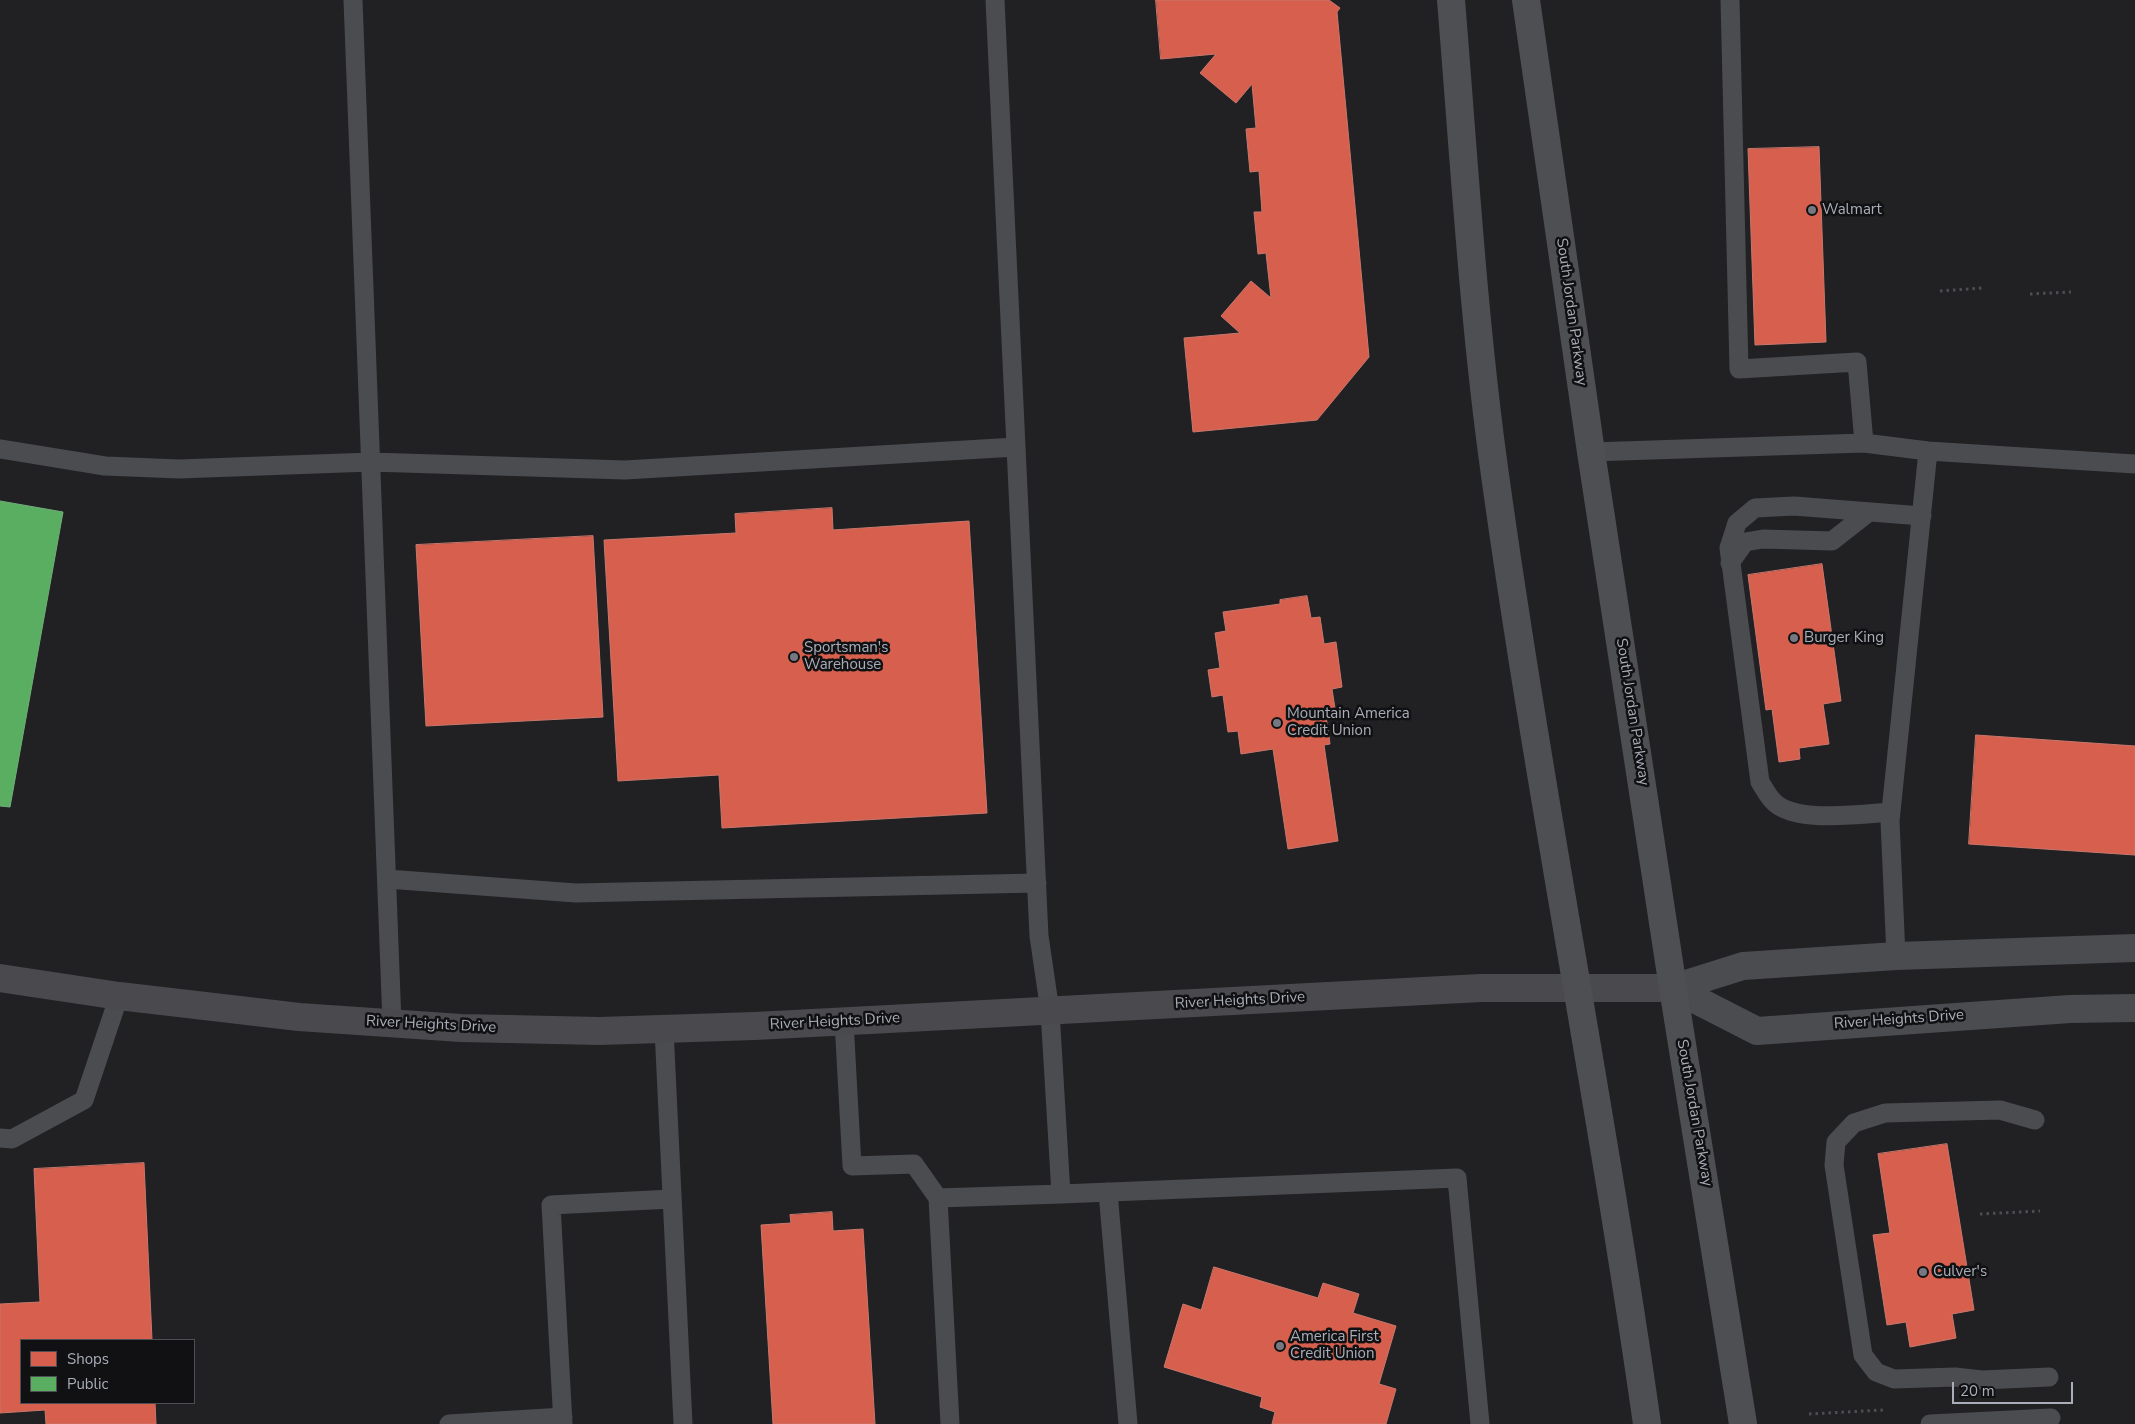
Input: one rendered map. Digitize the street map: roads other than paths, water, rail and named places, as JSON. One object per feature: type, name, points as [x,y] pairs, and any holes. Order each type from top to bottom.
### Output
[{"type":"main road","points":[[1451,0],[1477,320],[1492,457],[1576,988],[1632,1316],[1647,1424]]},
{"type":"main road","name":"South Jordan Parkway","points":[[1526,0],[1591,452],[1662,904],[1673,988],[1743,1424]]},
{"type":"street","name":"River Heights Drive","points":[[0,978],[119,996],[289,1016],[532,1030],[664,1029],[1481,988],[1673,988],[1743,966],[1896,956],[2135,948]]},
{"type":"street","name":"River Heights Drive","points":[[1673,988],[1757,1030],[2061,1010],[2135,1008]]},
{"type":"lane","points":[[353,0],[392,1023]]},
{"type":"lane","points":[[995,0],[1039,936],[1050,1011],[1061,1194]]},
{"type":"lane","points":[[1730,0],[1739,369],[1857,362],[1864,443]]},
{"type":"lane","points":[[1591,452],[1864,443],[1928,451],[2135,464]]},
{"type":"lane","points":[[0,449],[105,466],[179,469],[370,462],[625,470],[1016,447]]},
{"type":"lane","points":[[1896,956],[1891,812],[1928,451]]},
{"type":"lane","points":[[1891,812],[1812,816],[1787,810],[1774,803],[1760,782],[1729,548],[1737,523],[1755,508],[1794,506],[1922,516]]},
{"type":"lane","points":[[1730,563],[1745,542],[1764,539],[1832,541],[1869,512]]},
{"type":"lane","points":[[387,879],[576,893],[1037,883]]},
{"type":"lane","points":[[0,1138],[12,1139],[84,1100],[119,996]]},
{"type":"lane","points":[[844,1021],[852,1166],[914,1164],[938,1198],[950,1424]]},
{"type":"lane","points":[[664,1029],[684,1424]]},
{"type":"lane","points":[[2035,1120],[2000,1110],[1885,1113],[1854,1123],[1836,1142],[1834,1165],[1864,1355],[1876,1372],[1894,1379],[1956,1377],[1982,1380],[2049,1377]]},
{"type":"lane","points":[[938,1198],[1457,1178],[1480,1424]]},
{"type":"lane","points":[[1108,1192],[1128,1424]]},
{"type":"lane","points":[[449,1424],[563,1421],[552,1205],[672,1199]]},
{"type":"lane","points":[[1930,1424],[2051,1418]]},
{"type":"place","name":"Walmart","points":[[1812,210]]},
{"type":"place","name":"Burger King","points":[[1794,638]]},
{"type":"place","name":"Sportsman's Warehouse","points":[[794,657]]},
{"type":"place","name":"Mountain America Credit Union","points":[[1277,723]]},
{"type":"place","name":"Culver's","points":[[1923,1272]]},
{"type":"place","name":"America First Credit Union","points":[[1280,1346]]}]
